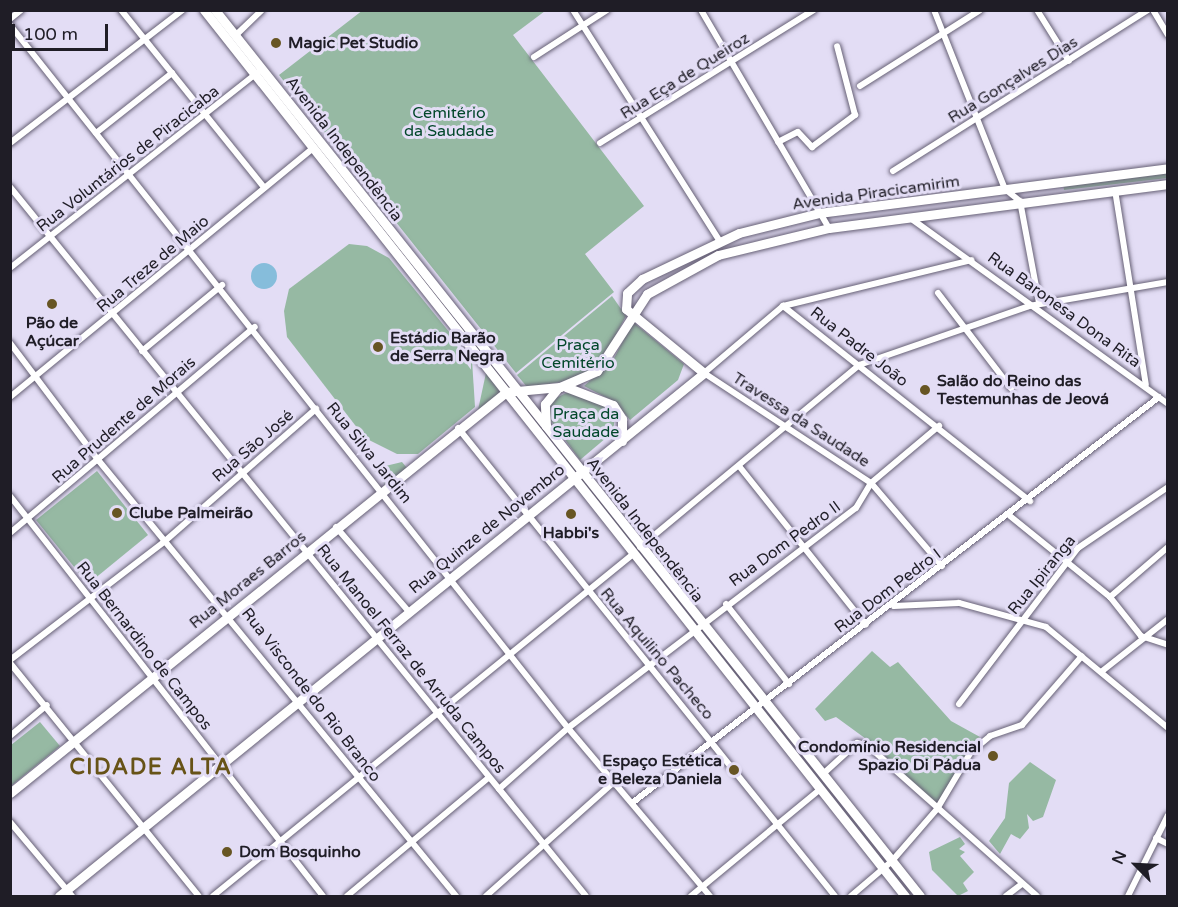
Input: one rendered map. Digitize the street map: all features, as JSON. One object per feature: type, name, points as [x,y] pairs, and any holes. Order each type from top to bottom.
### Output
[{"type":"main road","name":"Avenida Independência","points":[[204,10],[387,227],[511,391],[546,429],[578,475]]},
{"type":"main road","name":"Avenida Independência","points":[[215,10],[312,149],[578,475],[692,631],[905,897]]},
{"type":"main road","points":[[312,149],[324,154],[387,227]]},
{"type":"main road","name":"Avenida Piracicamirim","points":[[630,314],[625,302],[634,285],[663,266],[739,233],[819,213],[1167,168]]},
{"type":"main road","points":[[1057,181],[1058,196]]},
{"type":"main road","name":"Avenida Piracicamirim","points":[[511,391],[560,387],[588,378],[611,358],[630,314],[647,294],[734,248],[829,228],[913,220],[1020,201],[1167,184]]},
{"type":"main road","points":[[913,220],[921,200]]},
{"type":"main road","points":[[734,248],[739,233]]},
{"type":"main road","points":[[686,274],[720,242]]},
{"type":"main road","name":"Travessa da Saudade","points":[[630,314],[704,373]]},
{"type":"main road","name":"Rua Quinze de Novembro","points":[[59,897],[69,893],[144,827],[704,373]]},
{"type":"main road","points":[[546,429],[545,404],[560,387],[583,390],[613,405],[622,419],[622,441]]},
{"type":"main road","name":"Rua Moraes Barros","points":[[10,793],[458,428],[511,391]]},
{"type":"main road","name":"Avenida Independência","points":[[635,551],[763,701],[920,897]]},
{"type":"street","points":[[10,19],[21,10]]},
{"type":"street","points":[[122,10],[204,116],[264,187]]},
{"type":"street","points":[[10,143],[183,10]]},
{"type":"street","points":[[235,36],[262,10]]},
{"type":"street","points":[[573,10],[720,242]]},
{"type":"street","points":[[534,57],[607,10]]},
{"type":"street","points":[[701,10],[829,228]]},
{"type":"street","name":"Rua Eça de Queiroz","points":[[600,143],[814,10]]},
{"type":"street","points":[[934,10],[975,121],[1005,189],[1020,201],[1039,303]]},
{"type":"street","points":[[860,86],[980,10]]},
{"type":"street","points":[[1037,10],[1069,61]]},
{"type":"street","name":"Rua Gonçalves Dias","points":[[892,171],[975,121],[1148,10]]},
{"type":"street","points":[[1153,10],[1167,35]]},
{"type":"street","name":"Rua Silva Jardim","points":[[10,25],[128,175],[222,285],[316,409],[384,490],[568,728],[710,897]]},
{"type":"street","points":[[778,142],[798,132],[812,147],[855,115],[837,45]]},
{"type":"street","name":"Rua Voluntários de Piracicaba","points":[[10,268],[258,72]]},
{"type":"street","points":[[96,134],[172,73]]},
{"type":"street","name":"Rua Treze de Maio","points":[[10,397],[114,316],[191,248],[312,149]]},
{"type":"street","name":"Rua Manoel Ferraz de Arruda Campos","points":[[10,187],[307,552],[374,640],[586,897]]},
{"type":"street","points":[[1115,190],[1146,386]]},
{"type":"street","name":"Rua Baronesa Dona Rita","points":[[913,220],[971,260],[1029,306],[1146,386],[1167,404]]},
{"type":"street","name":"Rua Quinze de Novembro","points":[[704,373],[783,306],[971,260]]},
{"type":"street","points":[[213,897],[785,429],[859,365],[965,326],[1039,303],[1167,282]]},
{"type":"street","points":[[142,351],[222,285]]},
{"type":"street","points":[[938,293],[1011,388]]},
{"type":"street","name":"Rua Padre João","points":[[783,306],[939,426],[1030,501]]},
{"type":"street","name":"Rua Prudente de Morais","points":[[10,533],[99,461],[255,327]]},
{"type":"street","name":"Rua Visconde do Rio Branco","points":[[10,343],[99,461],[230,615],[456,897]]},
{"type":"street","name":"Travessa da Saudade","points":[[704,373],[785,429],[871,483],[942,566]]},
{"type":"street","name":"Rua Dom Pedro I","points":[[632,803],[711,738],[754,706],[789,684],[1030,501],[1159,397]]},
{"type":"street","name":"Rua São José","points":[[10,662],[90,597],[165,541],[316,409]]},
{"type":"street","name":"Rua Dom Pedro II","points":[[499,789],[568,728],[701,626],[726,604],[856,508],[871,483],[939,426]]},
{"type":"street","name":"Rua Aquilino Pacheco","points":[[458,428],[586,592],[711,738],[835,897]]},
{"type":"street","points":[[739,466],[866,625]]},
{"type":"street","name":"Rua Ipiranga","points":[[960,704],[1024,618],[1090,537],[1167,488]]},
{"type":"street","name":"Rua Bernardino de Campos","points":[[10,496],[154,676],[219,766],[323,897]]},
{"type":"street","points":[[1010,516],[1110,597],[1141,636],[1167,645]]},
{"type":"street","points":[[336,526],[409,612]]},
{"type":"street","points":[[1110,597],[1167,547]]},
{"type":"street","points":[[909,592],[919,604]]},
{"type":"street","points":[[891,606],[959,603],[1024,618],[1046,627],[1167,729]]},
{"type":"street","points":[[726,604],[789,684]]},
{"type":"street","points":[[1101,672],[1141,636],[1167,619]]},
{"type":"street","points":[[851,897],[892,861],[937,809],[971,753],[990,735],[1022,725],[1082,656]]},
{"type":"street","points":[[10,662],[75,738],[199,897]]},
{"type":"street","points":[[10,736],[47,705]]},
{"type":"street","points":[[823,774],[857,743],[872,749],[1037,897]]},
{"type":"street","points":[[347,897],[488,777]]},
{"type":"street","points":[[486,897],[614,782]]},
{"type":"street","points":[[691,897],[779,826],[819,790]]},
{"type":"street","points":[[1128,897],[1167,815]]},
{"type":"street","points":[[10,822],[69,893]]},
{"type":"street","points":[[1156,838],[1167,844]]},
{"type":"street","points":[[1006,897],[1022,884]]},
{"type":"green space","name":"Cemitério da Saudade","points":[[363,10],[545,11],[513,35],[644,206],[585,254],[614,292],[516,373],[279,75]]},
{"type":"green space","points":[[1167,172],[1167,178],[1064,190],[1063,184]]},
{"type":"green space","name":"Estádio Barão de Serra Negra","points":[[349,244],[367,246],[389,258],[472,360],[475,407],[418,454],[397,454],[365,438],[287,337],[284,311],[289,289]]},
{"type":"green space","name":"Praça Cemitério","points":[[612,296],[626,316],[599,366],[575,380],[527,387],[517,375]]},
{"type":"green space","points":[[633,322],[684,364],[678,380],[630,420],[615,402],[584,386],[613,360]]},
{"type":"green space","points":[[486,373],[501,393],[478,410]]},
{"type":"green space","name":"Praça da Saudade","points":[[568,392],[604,404],[615,416],[613,432],[580,460],[549,418],[552,400]]},
{"type":"green space","points":[[402,462],[407,468],[386,485],[373,469]]},
{"type":"green space","points":[[97,471],[148,535],[88,584],[36,520]]},
{"type":"green space","points":[[872,651],[890,667],[898,662],[951,721],[980,737],[936,805],[873,744],[836,717],[825,721],[815,709]]},
{"type":"green space","points":[[40,722],[60,746],[11,786],[11,745]]},
{"type":"green space","points":[[1030,762],[1056,780],[1043,817],[1033,821],[1027,814],[1029,828],[1020,839],[1011,834],[1000,854],[989,841],[1005,818],[1009,783]]},
{"type":"green space","points":[[960,837],[965,844],[959,849],[965,852],[960,856],[974,872],[963,883],[968,891],[958,896],[932,870],[929,852]]},
{"type":"water","points":[[264,263],[273,267],[277,276],[273,285],[264,289],[255,285],[251,276],[255,267]]},
{"type":"place","name":"Magic Pet Studio","points":[[276,43]]},
{"type":"place","name":"Pão de Açúcar","points":[[52,304]]},
{"type":"place","name":"Estádio Barão de Serra Negra","points":[[378,347]]},
{"type":"place","name":"Salão do Reino das Testemunhas de Jeová","points":[[925,390]]},
{"type":"place","name":"Clube Palmeirão","points":[[117,513]]},
{"type":"place","name":"Habbi's","points":[[571,514]]},
{"type":"place","name":"Condomínio Residencial Spazio Di Pádua","points":[[993,756]]},
{"type":"place","name":"Espaço Estética e Beleza Daniela","points":[[734,770]]},
{"type":"place","name":"Dom Bosquinho","points":[[227,852]]},
{"type":"district","name":"CIDADE ALTA","points":[[151,768]]}]
